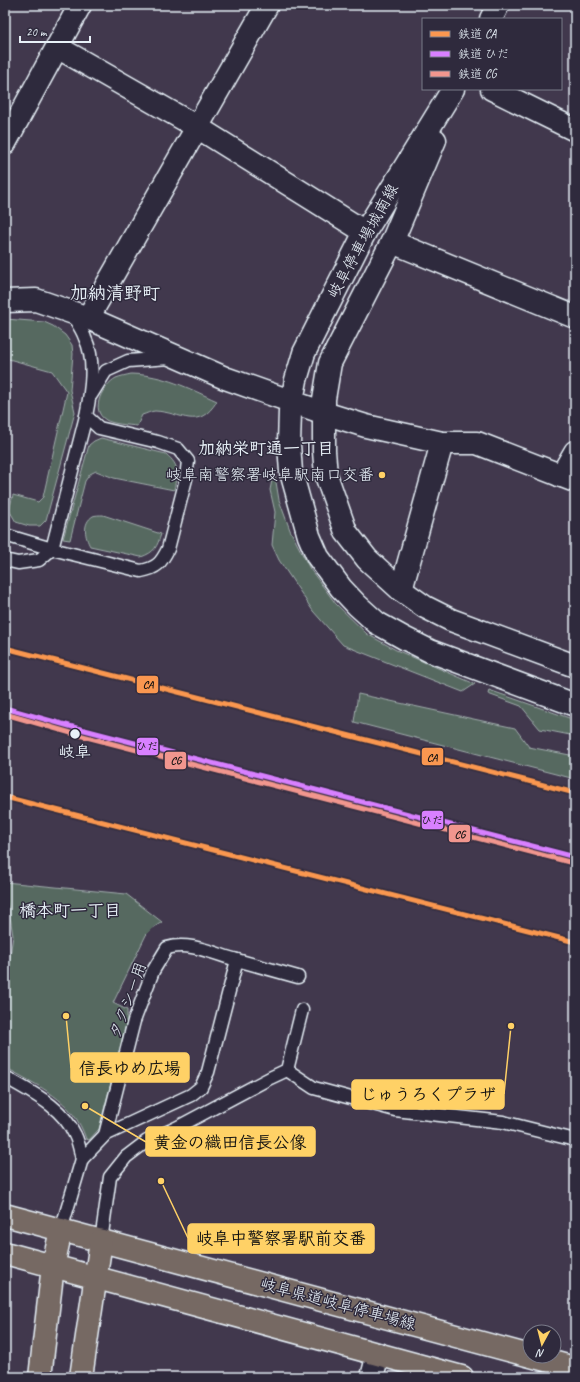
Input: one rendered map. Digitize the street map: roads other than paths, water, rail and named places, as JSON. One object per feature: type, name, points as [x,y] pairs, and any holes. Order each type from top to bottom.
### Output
[{"type":"main road","name":"岐阜県道岐阜停車場線","points":[[5,1215],[575,1368]]},
{"type":"main road","points":[[40,1377],[53,1266],[61,1230]]},
{"type":"main road","points":[[81,1377],[101,1241]]},
{"type":"main road","points":[[5,1253],[462,1377]]},
{"type":"street","points":[[5,143],[80,5]]},
{"type":"street","points":[[79,315],[197,126],[267,5]]},
{"type":"street","points":[[492,18],[498,5]]},
{"type":"street","points":[[57,47],[197,126],[365,232]]},
{"type":"street","name":"岐阜停車場城南線","points":[[454,90],[365,232],[304,353],[292,402],[289,444],[291,472],[308,536],[318,557],[341,588],[377,623],[430,651],[575,705]]},
{"type":"street","name":"岐阜停車場城南線","points":[[455,90],[392,242],[330,363],[324,399],[326,475],[346,532],[367,559],[400,590],[425,607],[451,620],[575,666]]},
{"type":"street","points":[[494,90],[575,130]]},
{"type":"street","points":[[392,242],[575,317]]},
{"type":"street","points":[[5,301],[36,300],[79,315],[225,378],[324,413],[366,426],[442,443],[477,444],[568,478],[575,452]]},
{"type":"street","points":[[400,590],[442,443]]},
{"type":"street","points":[[372,1377],[378,1354]]},
{"type":"lane","points":[[5,560],[18,563],[39,560],[52,549],[91,394],[91,359],[79,315]]},
{"type":"lane","points":[[91,394],[106,372],[128,361],[178,357]]},
{"type":"lane","points":[[5,535],[52,549],[141,571],[157,566],[164,558],[170,542],[186,479],[188,461],[178,449],[158,442],[99,428],[86,416]]},
{"type":"lane","name":"タクシー用","points":[[105,1135],[134,1021],[153,971],[167,948],[177,945],[189,946],[237,960]]},
{"type":"lane","points":[[61,1230],[82,1159],[105,1135],[191,1095],[201,1087],[208,1072],[237,960],[298,977]]},
{"type":"lane","points":[[287,1070],[302,1010]]},
{"type":"lane","points":[[287,1070],[314,1088],[395,1110],[503,1122],[575,1140]]},
{"type":"lane","points":[[101,1241],[110,1177],[126,1157],[147,1141],[287,1070]]},
{"type":"lane","points":[[5,1077],[49,1103],[65,1118],[76,1136],[82,1159]]},
{"type":"rail line","name":"CA","points":[[5,648],[575,793]]},
{"type":"rail line","name":"ひだ","points":[[5,708],[575,857]]},
{"type":"rail line","name":"CG","points":[[5,714],[71,733],[573,863]]},
{"type":"rail line","name":"CA","points":[[5,797],[575,942]]},
{"type":"place","name":"岐阜南警察署岐阜駅南口交番","points":[[382,475]]},
{"type":"place","name":"岐阜","points":[[75,734]]},
{"type":"place","name":"信長ゆめ広場","points":[[66,1016]]},
{"type":"place","name":"じゅうろくプラザ","points":[[511,1026]]},
{"type":"place","name":"黄金の織田信長公像","points":[[85,1106]]},
{"type":"place","name":"岐阜中警察署駅前交番","points":[[161,1181]]},
{"type":"district","name":"加納清野町","points":[[115,293]]},
{"type":"district","name":"加納栄町通一丁目","points":[[266,448]]},
{"type":"district","name":"橋本町一丁目","points":[[70,910]]}]
